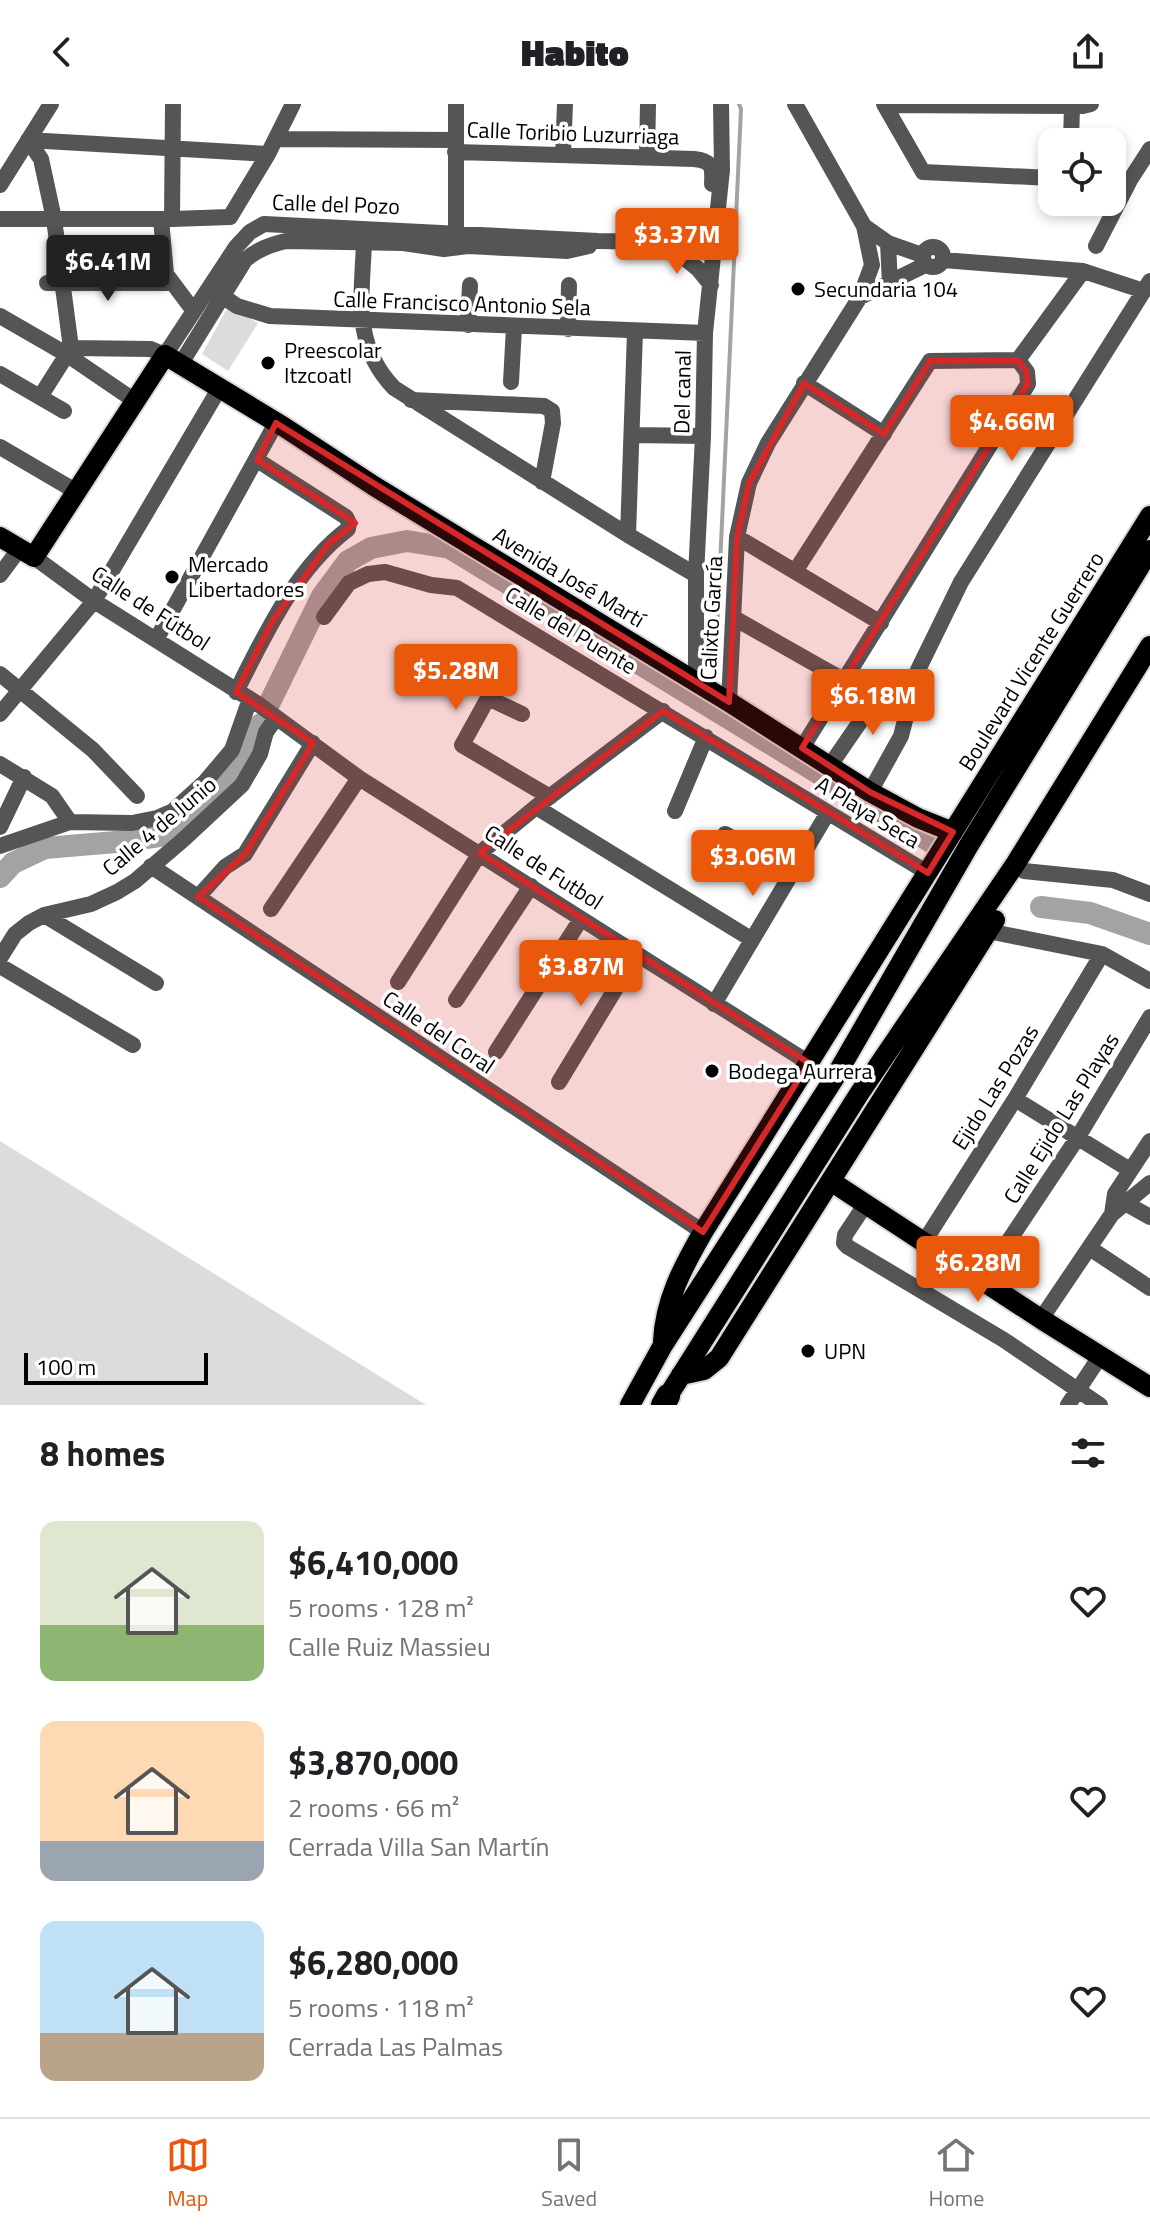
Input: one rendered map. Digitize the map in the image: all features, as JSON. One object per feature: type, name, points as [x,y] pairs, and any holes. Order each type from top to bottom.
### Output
[{"type":"main road","name":"Avenida José Martí","points":[[172,360],[870,792],[918,818],[953,832]]},
{"type":"main road","name":"Calle del Pozo","points":[[27,552],[77,492],[135,401],[172,360]]},
{"type":"main road","name":"Boulevard Vicente Guerrero","points":[[663,1345],[664,1316],[680,1273],[703,1232],[1150,516]]},
{"type":"main road","points":[[0,537],[27,552]]},
{"type":"main road","points":[[630,1405],[663,1345],[835,1077],[969,845],[1150,550]]},
{"type":"main road","points":[[666,1402],[859,1094],[980,918],[1150,646]]},
{"type":"main road","points":[[681,1375],[704,1370],[719,1358],[832,1182],[1150,668]]},
{"type":"main road","points":[[832,1182],[1150,1387]]},
{"type":"main road","points":[[769,1235],[808,1220]]},
{"type":"street","points":[[0,185],[51,104]]},
{"type":"street","points":[[173,104],[163,264],[170,283],[193,310]]},
{"type":"street","points":[[0,219],[230,217],[293,104]]},
{"type":"street","points":[[456,104],[456,232]]},
{"type":"street","points":[[563,155],[565,104]]},
{"type":"street","points":[[647,157],[648,104]]},
{"type":"street","name":"Del canal","points":[[696,682],[696,575],[705,333],[722,170],[721,104]]},
{"type":"street","points":[[795,104],[864,226],[888,243],[924,260],[932,268],[939,266],[943,260],[1083,271],[1147,286],[961,582],[918,670],[901,736],[870,792]]},
{"type":"street","points":[[1038,177],[923,172],[885,104],[1091,104]]},
{"type":"street","points":[[1071,128],[1072,106]]},
{"type":"street","points":[[28,140],[41,159],[54,219],[55,283],[68,351],[40,397]]},
{"type":"street","name":"Calle Toribio Luzurriaga","points":[[28,140],[172,149],[456,146],[563,155],[709,161],[713,170],[712,189]]},
{"type":"street","points":[[1096,246],[1150,149]]},
{"type":"street","name":"Calle del Pozo","points":[[172,360],[193,310],[236,247],[250,232],[264,224],[598,241],[716,243]]},
{"type":"street","name":"Calixto García","points":[[729,702],[737,537],[749,483],[768,443],[860,297],[872,265],[864,226]]},
{"type":"street","points":[[68,351],[151,349],[172,360],[222,296],[245,260],[259,249],[286,241],[567,251],[598,241]]},
{"type":"street","points":[[364,242],[361,321],[365,341],[380,374],[409,400],[696,575]]},
{"type":"street","points":[[666,243],[698,269],[711,285]]},
{"type":"street","points":[[888,243],[890,284]]},
{"type":"street","points":[[860,297],[890,284],[924,260]]},
{"type":"street","points":[[1018,360],[1083,271]]},
{"type":"street","points":[[55,283],[170,283]]},
{"type":"street","points":[[468,325],[470,285]]},
{"type":"street","points":[[568,329],[569,285]]},
{"type":"street","name":"Calle Francisco Antonio Sela","points":[[222,296],[237,306],[270,316],[705,333]]},
{"type":"street","points":[[0,316],[68,351],[135,401]]},
{"type":"street","points":[[511,382],[514,327]]},
{"type":"street","points":[[628,535],[635,332]]},
{"type":"street","points":[[796,570],[930,361],[1018,360]]},
{"type":"street","points":[[802,748],[1028,384],[1027,372],[1018,360]]},
{"type":"street","points":[[0,374],[64,411]]},
{"type":"street","points":[[804,383],[884,434]]},
{"type":"street","points":[[0,714],[94,601],[219,389]]},
{"type":"street","points":[[409,400],[544,406],[552,411],[553,423],[542,482]]},
{"type":"street","points":[[156,640],[276,423]]},
{"type":"street","points":[[632,435],[703,436]]},
{"type":"street","points":[[0,447],[77,492]]},
{"type":"street","points":[[0,845],[70,822],[132,823],[157,818],[173,811],[205,782],[232,750],[273,620],[322,552],[348,529],[349,523],[346,517],[257,460]]},
{"type":"street","points":[[737,537],[881,623]]},
{"type":"street","points":[[0,575],[27,552]]},
{"type":"street","name":"Calle de Fútbol","points":[[27,552],[94,601],[248,698]]},
{"type":"street","name":"Calle del Puente","points":[[324,617],[349,583],[368,574],[385,572],[431,585],[457,588],[663,711]]},
{"type":"street","points":[[734,618],[845,681]]},
{"type":"street","points":[[0,674],[93,750],[137,796]]},
{"type":"street","points":[[829,767],[886,684]]},
{"type":"street","name":"Calle de Futbol","points":[[248,698],[359,778],[809,1063]]},
{"type":"street","points":[[522,714],[488,698],[462,745],[751,939]]},
{"type":"street","points":[[398,982],[480,853],[663,711]]},
{"type":"street","name":"A Playa Seca","points":[[663,711],[928,873]]},
{"type":"street","name":"Calle 4 de Junio","points":[[0,958],[15,934],[44,915],[91,904],[135,881],[242,785],[260,754],[266,732],[276,718]]},
{"type":"street","points":[[675,811],[706,737]]},
{"type":"street","points":[[198,897],[225,867],[245,854],[313,743]]},
{"type":"street","points":[[1,768],[24,777],[52,796],[70,822]]},
{"type":"street","points":[[0,827],[24,777]]},
{"type":"street","points":[[271,909],[359,778]]},
{"type":"street","points":[[714,1004],[827,814]]},
{"type":"street","points":[[725,834],[791,873]]},
{"type":"street","name":"Calle del Coral","points":[[151,866],[703,1232]]},
{"type":"street","points":[[1024,871],[1113,880],[1149,892]]},
{"type":"street","points":[[456,1000],[531,886]]},
{"type":"street","points":[[44,915],[156,983]]},
{"type":"street","points":[[496,1052],[581,919]]},
{"type":"street","points":[[988,931],[1102,954],[1150,981]]},
{"type":"street","name":"Ejido Las Pozas","points":[[924,1242],[1102,954]]},
{"type":"street","points":[[559,1082],[636,955]]},
{"type":"street","points":[[0,966],[133,1045]]},
{"type":"street","name":"Calle Ejido Las Playas","points":[[982,1281],[1078,1137],[1150,1017]]},
{"type":"street","points":[[1015,1099],[1130,1170]]},
{"type":"street","points":[[1112,1214],[1115,1194],[1150,1141]]},
{"type":"street","points":[[1041,1319],[1112,1214],[1150,1183]]},
{"type":"street","points":[[1125,1203],[1150,1217]]},
{"type":"street","points":[[865,1205],[845,1235],[844,1243],[1004,1340],[1100,1405]]},
{"type":"street","points":[[1091,1249],[1150,1288]]},
{"type":"street","points":[[1068,1405],[1101,1355]]},
{"type":"highlighted area","points":[[1018,360],[1027,372],[1028,384],[802,748],[870,792],[953,832],[928,873],[663,711],[480,853],[809,1063],[703,1232],[198,897],[245,854],[313,743],[236,692],[273,620],[329,543],[355,523],[257,460],[276,423],[729,702],[737,537],[749,483],[804,383],[884,434],[930,361]]},
{"type":"shaded area","points":[[229,305],[258,323],[228,371],[202,354]]},
{"type":"shaded area","points":[[0,1141],[426,1405],[0,1405]]},
{"type":"waterway","points":[[715,675],[739,104]]},
{"type":"waterway","points":[[269,704],[322,596],[348,561],[371,548],[407,541],[450,548],[936,845]]},
{"type":"waterway","points":[[0,877],[13,863],[45,848],[174,834],[218,791],[261,724]]},
{"type":"waterway","points":[[1041,907],[1090,913],[1150,934]]},
{"type":"place","name":"Secundaria 104","points":[[798,289]]},
{"type":"place","name":"Preescolar Itzcoatl","points":[[268,363]]},
{"type":"place","name":"Mercado Libertadores","points":[[172,577]]},
{"type":"place","name":"Bodega Aurrera","points":[[712,1071]]},
{"type":"place","name":"UPN","points":[[808,1351]]}]
